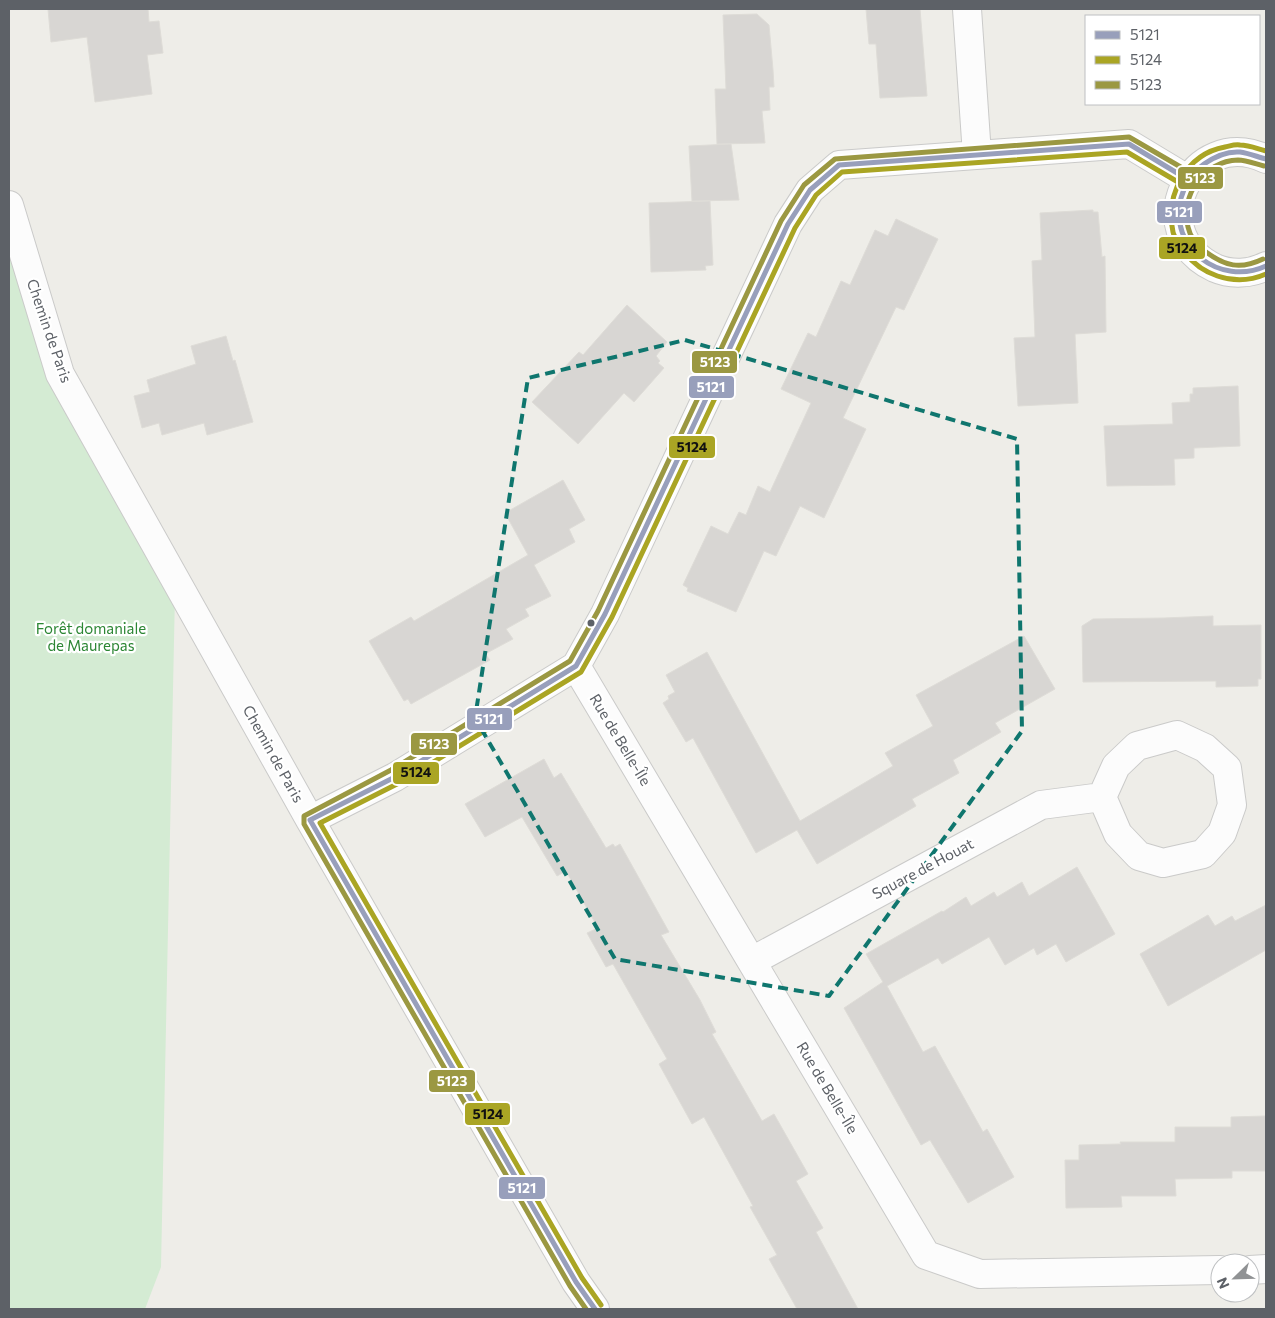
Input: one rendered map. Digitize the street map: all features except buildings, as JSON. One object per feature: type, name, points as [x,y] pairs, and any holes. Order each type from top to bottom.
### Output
[{"type":"street","points":[[967,9],[977,155]]},
{"type":"street","points":[[310,820],[395,777],[576,666],[605,614],[788,224],[810,190],[839,165],[1129,144],[1187,179]]},
{"type":"street","points":[[1266,159],[1254,154],[1235,152],[1217,156],[1200,165],[1187,179],[1180,196],[1178,215],[1181,233],[1190,250],[1205,263],[1222,271],[1240,273],[1259,270],[1266,266]]},
{"type":"street","name":"Chemin de Paris","points":[[9,205],[60,374],[310,820],[576,1282],[595,1309]]},
{"type":"street","name":"Rue de Belle-Île","points":[[576,666],[926,1255],[980,1274],[1210,1270]]},
{"type":"street","points":[[1177,735],[1205,748],[1227,768],[1232,805],[1222,833],[1203,854],[1163,863],[1139,856],[1118,834],[1102,798],[1116,766],[1137,746],[1177,735]]},
{"type":"street","name":"Square de Houat","points":[[752,961],[1042,805],[1102,798]]},
{"type":"street","points":[[574,1309],[576,1282]]},
{"type":"highlighted area","points":[[685,340],[1017,439],[1022,731],[829,996],[615,959],[475,718],[528,378]]},
{"type":"green space","name":"Forêt domaniale de Maurepas","points":[[9,227],[36,303],[175,593],[161,1267],[145,1309],[9,1309]]},
{"type":"transit line","name":"5123","points":[[586,1309],[570,1286],[304,824],[304,816],[391,770],[570,661],[598,611],[781,221],[804,185],[835,159],[1129,137],[1191,173]]},
{"type":"transit line","name":"5121","points":[[310,820],[395,777],[576,666],[605,614],[788,224],[810,190],[839,165],[1129,144],[1187,179]]},
{"type":"transit line","name":"5124","points":[[1266,151],[1234,145],[1211,151],[1199,158],[1181,178],[1172,204],[1171,218],[1174,234],[1180,245],[1187,255],[1206,271],[1217,276],[1241,280],[1266,274]]},
{"type":"transit line","name":"5124","points":[[601,1305],[582,1278],[320,823],[399,783],[581,672],[612,617],[795,228],[816,195],[842,172],[1127,152],[1183,185]]},
{"type":"transit line","name":"5121","points":[[1266,159],[1246,153],[1230,152],[1208,161],[1196,171],[1187,183],[1181,198],[1179,216],[1182,233],[1190,247],[1201,259],[1215,267],[1231,271],[1249,271],[1266,266]]},
{"type":"transit line","name":"5123","points":[[1263,259],[1247,265],[1233,265],[1220,261],[1206,252],[1192,238],[1186,215],[1191,192],[1205,173],[1215,166],[1238,160],[1264,166]]},
{"type":"transit line","name":"5121","points":[[310,820],[576,1282],[595,1309]]}]
